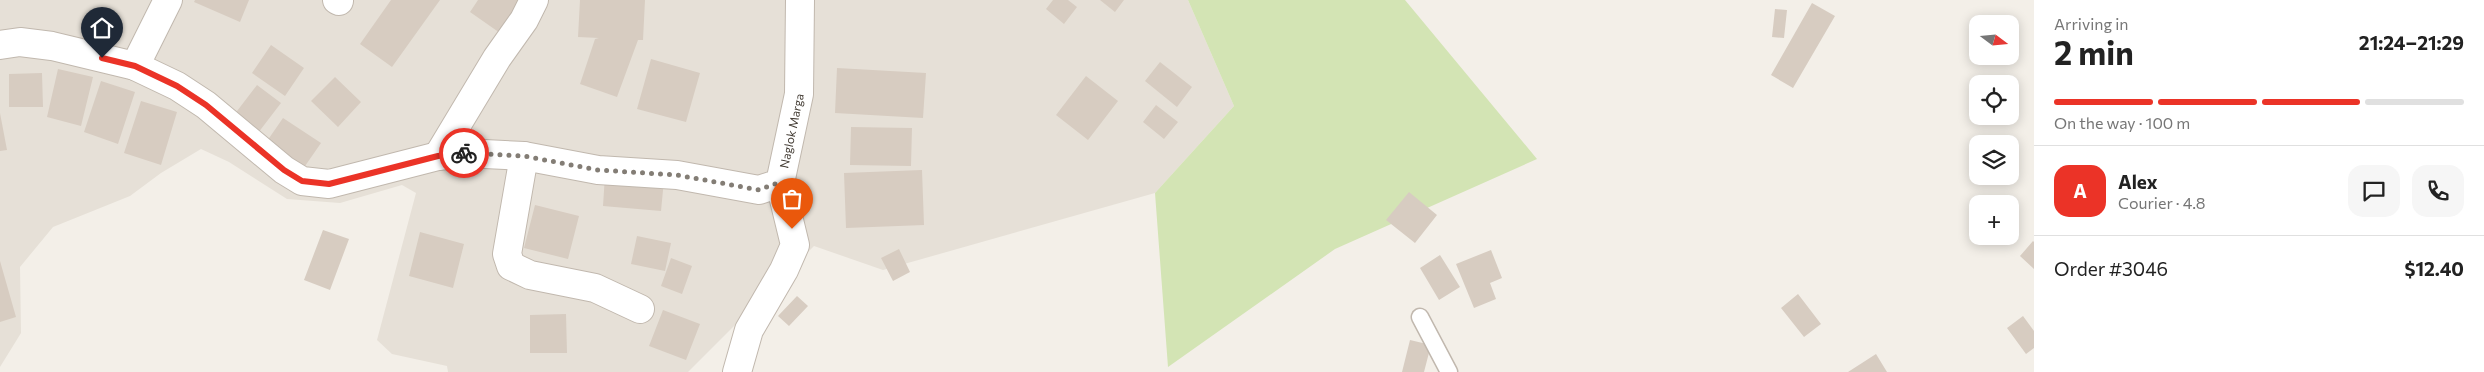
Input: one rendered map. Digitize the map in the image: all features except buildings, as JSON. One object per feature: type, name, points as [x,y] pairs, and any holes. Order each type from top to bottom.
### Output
[{"type":"street","points":[[135,66],[168,0]]},
{"type":"street","points":[[438,156],[497,58],[524,20],[534,0]]},
{"type":"street","name":"Naglok Marga","points":[[0,45],[20,42],[52,46],[135,66],[177,86],[206,105],[284,170],[302,181],[329,184],[438,156],[464,153],[524,156],[598,170],[677,175],[759,190],[780,182],[799,94],[800,0]]},
{"type":"street","points":[[524,156],[507,254],[511,266],[530,275],[595,288],[640,309]]},
{"type":"street","points":[[737,372],[749,330],[784,270],[796,245],[780,182]]},
{"type":"lane","points":[[1420,317],[1449,372]]},
{"type":"shaded area","points":[[0,0],[1188,0],[1234,106],[1155,193],[883,270],[814,246],[688,372],[448,372],[447,366],[392,354],[377,340],[416,193],[402,185],[340,203],[287,199],[229,162],[201,149],[161,173],[130,196],[53,227],[20,267],[21,333],[0,367]]},
{"type":"green space","points":[[1188,0],[1405,0],[1537,159],[1335,249],[1168,367],[1155,193],[1234,106]]},
{"type":"way so far","points":[[464,153],[524,156],[598,170],[631,170],[677,175],[759,190],[780,182],[792,229]]},
{"type":"route","points":[[102,58],[135,66],[177,86],[206,105],[284,170],[302,181],[329,184],[438,156],[464,153]]}]
